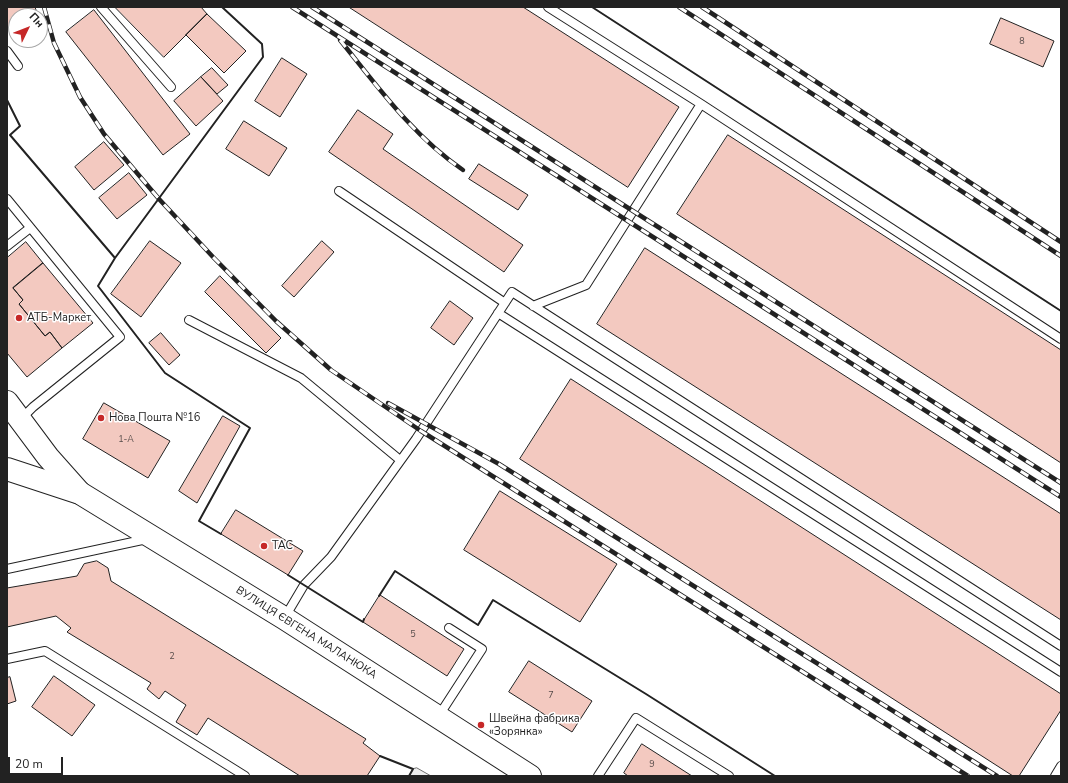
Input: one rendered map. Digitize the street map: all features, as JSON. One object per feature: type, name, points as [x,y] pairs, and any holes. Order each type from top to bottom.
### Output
[{"type":"main road","points":[[7,402],[48,457],[80,493]]},
{"type":"main road","points":[[7,470],[80,493]]},
{"type":"main road","name":"ВУЛИЦЯ ЄВГЕНА МАЛАНЮКА","points":[[80,493],[151,538],[284,618],[530,776]]},
{"type":"lane","points":[[101,7],[171,87]]},
{"type":"lane","points":[[548,7],[701,104],[1061,339]]},
{"type":"lane","points":[[7,51],[18,66]]},
{"type":"lane","points":[[533,306],[586,285],[701,104]]},
{"type":"lane","points":[[339,191],[505,303]]},
{"type":"lane","points":[[7,199],[120,337],[20,419]]},
{"type":"lane","points":[[7,246],[30,228]]},
{"type":"lane","points":[[284,618],[304,585],[331,557],[400,460],[512,292],[1061,646]]},
{"type":"lane","points":[[498,313],[1061,672]]},
{"type":"lane","points":[[189,320],[301,378],[400,460]]},
{"type":"lane","points":[[7,569],[151,538]]},
{"type":"lane","points":[[438,718],[482,649],[449,628]]},
{"type":"lane","points":[[7,659],[45,651],[246,776]]},
{"type":"lane","points":[[599,776],[636,718],[729,776]]},
{"type":"lane","points":[[1055,776],[1061,766]]},
{"type":"shaded area","points":[[417,768],[431,776],[409,776],[413,769]]},
{"type":"building","points":[[7,7],[35,7],[8,8],[7,28]]},
{"type":"building","points":[[115,7],[201,7],[207,14],[164,57]]},
{"type":"building","points":[[349,7],[523,7],[679,107],[628,187]]},
{"type":"building","points":[[94,10],[190,134],[163,155],[66,32]]},
{"type":"building","points":[[207,14],[246,51],[224,73],[186,35]]},
{"type":"building","points":[[1001,18],[1054,41],[1043,67],[990,44]]},
{"type":"building","points":[[282,58],[307,74],[280,117],[255,101]]},
{"type":"building","points":[[212,68],[228,85],[217,94],[201,77]]},
{"type":"building","points":[[201,77],[223,101],[196,126],[174,101]]},
{"type":"building","points":[[358,110],[393,134],[383,149],[523,245],[504,272],[329,152]]},
{"type":"building","points":[[244,121],[287,148],[269,176],[226,149]]},
{"type":"building","points":[[728,135],[1061,350],[1061,463],[677,214]]},
{"type":"building","points":[[104,142],[124,165],[94,190],[75,167]]},
{"type":"building","points":[[479,164],[528,195],[518,210],[469,179]]},
{"type":"building","points":[[129,173],[147,195],[117,219],[99,198]]},
{"type":"building","points":[[150,241],[181,263],[141,317],[111,294]]},
{"type":"building","points":[[322,241],[334,252],[294,297],[282,286]]},
{"type":"building","name":"АТБ-Маркет","points":[[26,242],[43,263],[13,288],[23,300],[19,304],[45,336],[50,332],[62,348],[27,377],[7,353],[7,258]]},
{"type":"building","points":[[645,248],[1061,514],[1061,620],[597,324]]},
{"type":"building","points":[[43,263],[93,323],[62,348],[50,332],[45,336],[19,304],[23,300],[13,288]]},
{"type":"building","points":[[220,276],[281,338],[266,353],[205,292]]},
{"type":"building","points":[[450,301],[473,318],[454,345],[431,328]]},
{"type":"building","points":[[161,333],[180,355],[169,365],[149,343]]},
{"type":"building","points":[[571,379],[1061,694],[1061,710],[1019,776],[1013,776],[520,459]]},
{"type":"building","points":[[104,403],[170,441],[148,478],[83,439]]},
{"type":"building","points":[[223,416],[240,426],[197,503],[179,491]]},
{"type":"building","points":[[500,491],[617,564],[580,622],[464,550]]},
{"type":"building","points":[[236,510],[303,551],[288,575],[221,534]]},
{"type":"building","points":[[97,561],[108,568],[111,581],[366,739],[363,743],[380,756],[367,776],[300,776],[208,718],[197,735],[176,722],[186,705],[165,691],[159,699],[147,689],[151,683],[67,632],[71,628],[56,616],[7,627],[7,588],[77,576],[84,564]]},
{"type":"building","points":[[380,595],[464,649],[447,676],[363,622]]},
{"type":"building","points":[[529,661],[592,701],[572,732],[509,692]]},
{"type":"building","points":[[54,676],[95,705],[72,736],[32,707]]},
{"type":"building","points":[[10,677],[16,701],[7,704],[7,678]]},
{"type":"building","points":[[642,744],[692,776],[628,776],[624,773]]},
{"type":"railway","points":[[44,7],[54,43],[80,97],[104,134],[159,199],[213,257],[276,321],[331,370],[421,431],[968,776]]},
{"type":"railway","points":[[292,7],[1061,497]]},
{"type":"railway","points":[[312,7],[1061,483]]},
{"type":"railway","points":[[679,7],[1061,256]]},
{"type":"railway","points":[[702,7],[1061,242]]},
{"type":"railway","points":[[340,40],[382,93],[412,126],[445,157],[463,170]]},
{"type":"railway","points":[[388,403],[499,464],[997,776]]},
{"type":"wall","points":[[221,534],[199,521],[250,428],[165,373],[98,286],[115,258],[263,57],[262,44],[222,7]]},
{"type":"wall","points":[[592,7],[1061,311]]},
{"type":"wall","points":[[7,100],[20,126],[10,135],[115,258]]},
{"type":"wall","points":[[379,596],[395,571],[478,625],[493,600],[646,694],[775,776]]},
{"type":"wall","points":[[288,575],[363,622],[364,619]]},
{"type":"wall","points":[[380,756],[413,769],[409,776]]},
{"type":"place","name":"АТБ-Маркет","points":[[19,318]]},
{"type":"place","name":"Нова Пошта №16","points":[[101,418]]},
{"type":"place","name":"ТАС","points":[[264,546]]},
{"type":"place","name":"Швейна фабрика «Зорянка»","points":[[481,725]]}]
